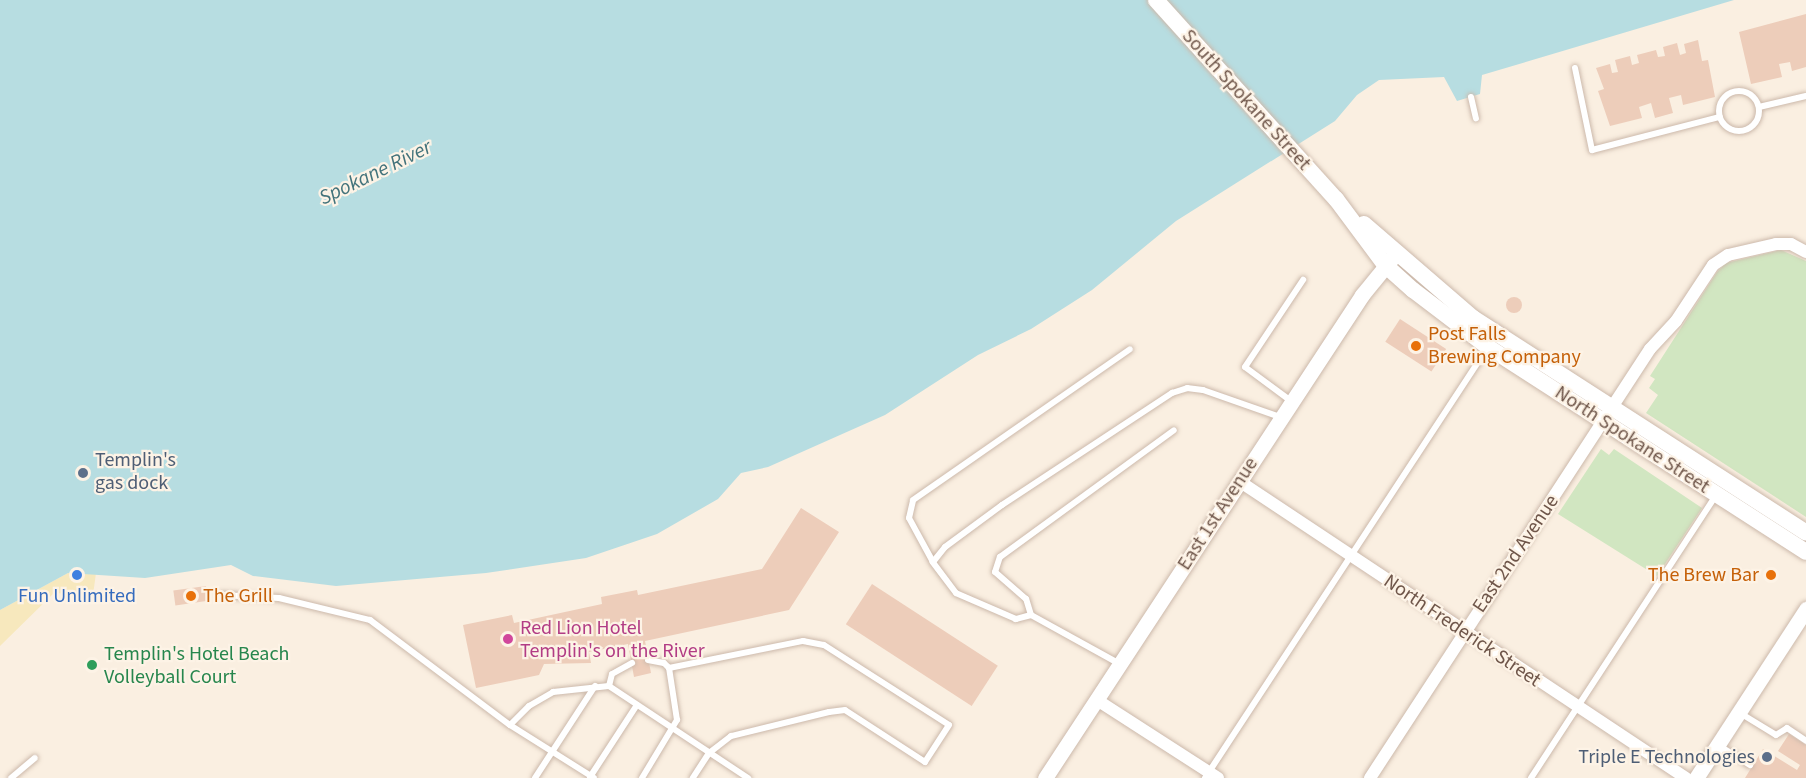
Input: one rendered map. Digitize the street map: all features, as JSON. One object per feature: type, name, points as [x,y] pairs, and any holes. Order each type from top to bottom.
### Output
[{"type":"main road","name":"South Spokane Street","points":[[1156,0],[1336,199]]},
{"type":"main road","name":"North Spokane Street","points":[[1336,199],[1391,259],[1488,347],[1608,414],[1806,532]]},
{"type":"main road","name":"North Spokane Street","points":[[1391,259],[1716,494],[1806,552]]},
{"type":"street","name":"East 2nd Avenue","points":[[1370,778],[1608,414],[1717,261],[1784,243],[1806,252]]},
{"type":"street","name":"East 1st Avenue","points":[[1045,778],[1292,401],[1391,259]]},
{"type":"street","name":"North Frederick Street","points":[[1239,481],[1686,778]]},
{"type":"street","points":[[1696,778],[1806,609]]},
{"type":"street","points":[[1097,700],[1210,776]]},
{"type":"lane","points":[[1575,68],[1592,150],[1720,117]]},
{"type":"lane","points":[[1720,117],[1723,99],[1734,92],[1747,93],[1759,107]]},
{"type":"lane","points":[[1759,107],[1806,96]]},
{"type":"lane","points":[[1471,97],[1476,118]]},
{"type":"lane","points":[[1720,117],[1732,130],[1744,131],[1754,124],[1759,107]]},
{"type":"lane","points":[[1292,401],[1245,367],[1303,280]]},
{"type":"lane","points":[[1210,776],[1349,556],[1488,347]]},
{"type":"lane","points":[[1120,664],[1031,615],[1016,619],[956,593],[933,562],[909,519],[913,500],[1130,349]]},
{"type":"lane","points":[[933,562],[945,547],[1002,506],[1172,393],[1187,388],[1203,390],[1281,418]]},
{"type":"lane","points":[[1031,615],[1026,599],[995,572],[1000,556],[1174,430]]},
{"type":"lane","points":[[1531,778],[1716,494]]},
{"type":"lane","points":[[221,595],[279,598],[370,620],[510,725],[591,777],[637,705]]},
{"type":"lane","points":[[669,668],[812,640],[949,725],[925,762],[845,710],[731,735],[709,753],[693,778]]},
{"type":"lane","points":[[642,778],[677,720],[669,668],[664,663],[648,660]]},
{"type":"lane","points":[[609,686],[612,674],[632,663]]},
{"type":"lane","points":[[535,778],[595,686]]},
{"type":"lane","points":[[510,725],[529,706],[553,692],[609,686],[748,778]]},
{"type":"lane","points":[[1738,712],[1776,735],[1787,728],[1806,741]]},
{"type":"lane","points":[[1717,745],[1750,765]]},
{"type":"lane","points":[[11,778],[35,758]]},
{"type":"green space","points":[[1781,250],[1806,261],[1806,517],[1646,413],[1658,395],[1649,388],[1655,379],[1650,376],[1717,272],[1726,263]]},
{"type":"green space","points":[[1601,449],[1609,455],[1614,449],[1702,508],[1657,576],[1558,514]]},
{"type":"sand","points":[[68,573],[96,573],[93,595],[54,593],[0,646],[0,610]]},
{"type":"water","name":"Spokane River","points":[[0,0],[1734,0],[1482,75],[1480,94],[1457,101],[1444,77],[1379,80],[1357,95],[1335,121],[1176,221],[1092,290],[1031,329],[978,355],[885,415],[768,467],[741,473],[718,499],[657,534],[586,558],[486,573],[336,586],[253,576],[231,565],[145,578],[68,573],[0,610]]},
{"type":"building","points":[[1806,14],[1806,67],[1792,71],[1790,62],[1779,64],[1782,77],[1751,84],[1739,32]]},
{"type":"building","points":[[1698,40],[1702,61],[1708,60],[1715,97],[1683,105],[1681,95],[1669,98],[1673,113],[1655,118],[1651,103],[1639,107],[1642,118],[1610,126],[1598,91],[1604,89],[1596,68],[1610,64],[1612,73],[1618,72],[1615,60],[1630,56],[1632,65],[1639,63],[1637,55],[1656,50],[1658,57],[1665,56],[1663,47],[1677,43],[1680,55],[1686,53],[1684,44]]},
{"type":"building","points":[[1514,297],[1520,299],[1522,305],[1520,311],[1514,313],[1508,311],[1506,305],[1508,299]]},
{"type":"building","name":"Post Falls Brewing Company","points":[[1400,319],[1446,349],[1431,372],[1385,342]]},
{"type":"building","points":[[801,508],[839,532],[789,610],[645,641],[651,673],[634,677],[628,644],[589,652],[591,663],[544,664],[539,675],[476,688],[463,625],[512,615],[514,623],[602,604],[601,597],[637,590],[638,595],[762,569]]},
{"type":"building","name":"The Brew Bar","points":[[1775,570],[1777,579],[1767,581],[1765,572]]},
{"type":"building","points":[[872,584],[998,666],[972,706],[846,624]]},
{"type":"building","name":"The Grill","points":[[206,586],[208,601],[175,605],[173,591]]},
{"type":"building","name":"Triple E Technologies","points":[[1789,734],[1806,745],[1806,778],[1745,778],[1763,749],[1797,770],[1800,765],[1778,751]]},
{"type":"place","name":"Post Falls Brewing Company","points":[[1416,346]]},
{"type":"place","name":"Templin's gas dock","points":[[83,473]]},
{"type":"place","name":"Fun Unlimited","points":[[77,575]]},
{"type":"place","name":"The Brew Bar","points":[[1771,575]]},
{"type":"place","name":"The Grill","points":[[191,596]]},
{"type":"place","name":"Red Lion Hotel Templin's on the River","points":[[508,639]]},
{"type":"place","name":"Templin's Hotel Beach Volleyball Court","points":[[92,665]]},
{"type":"place","name":"Triple E Technologies","points":[[1767,757]]}]
